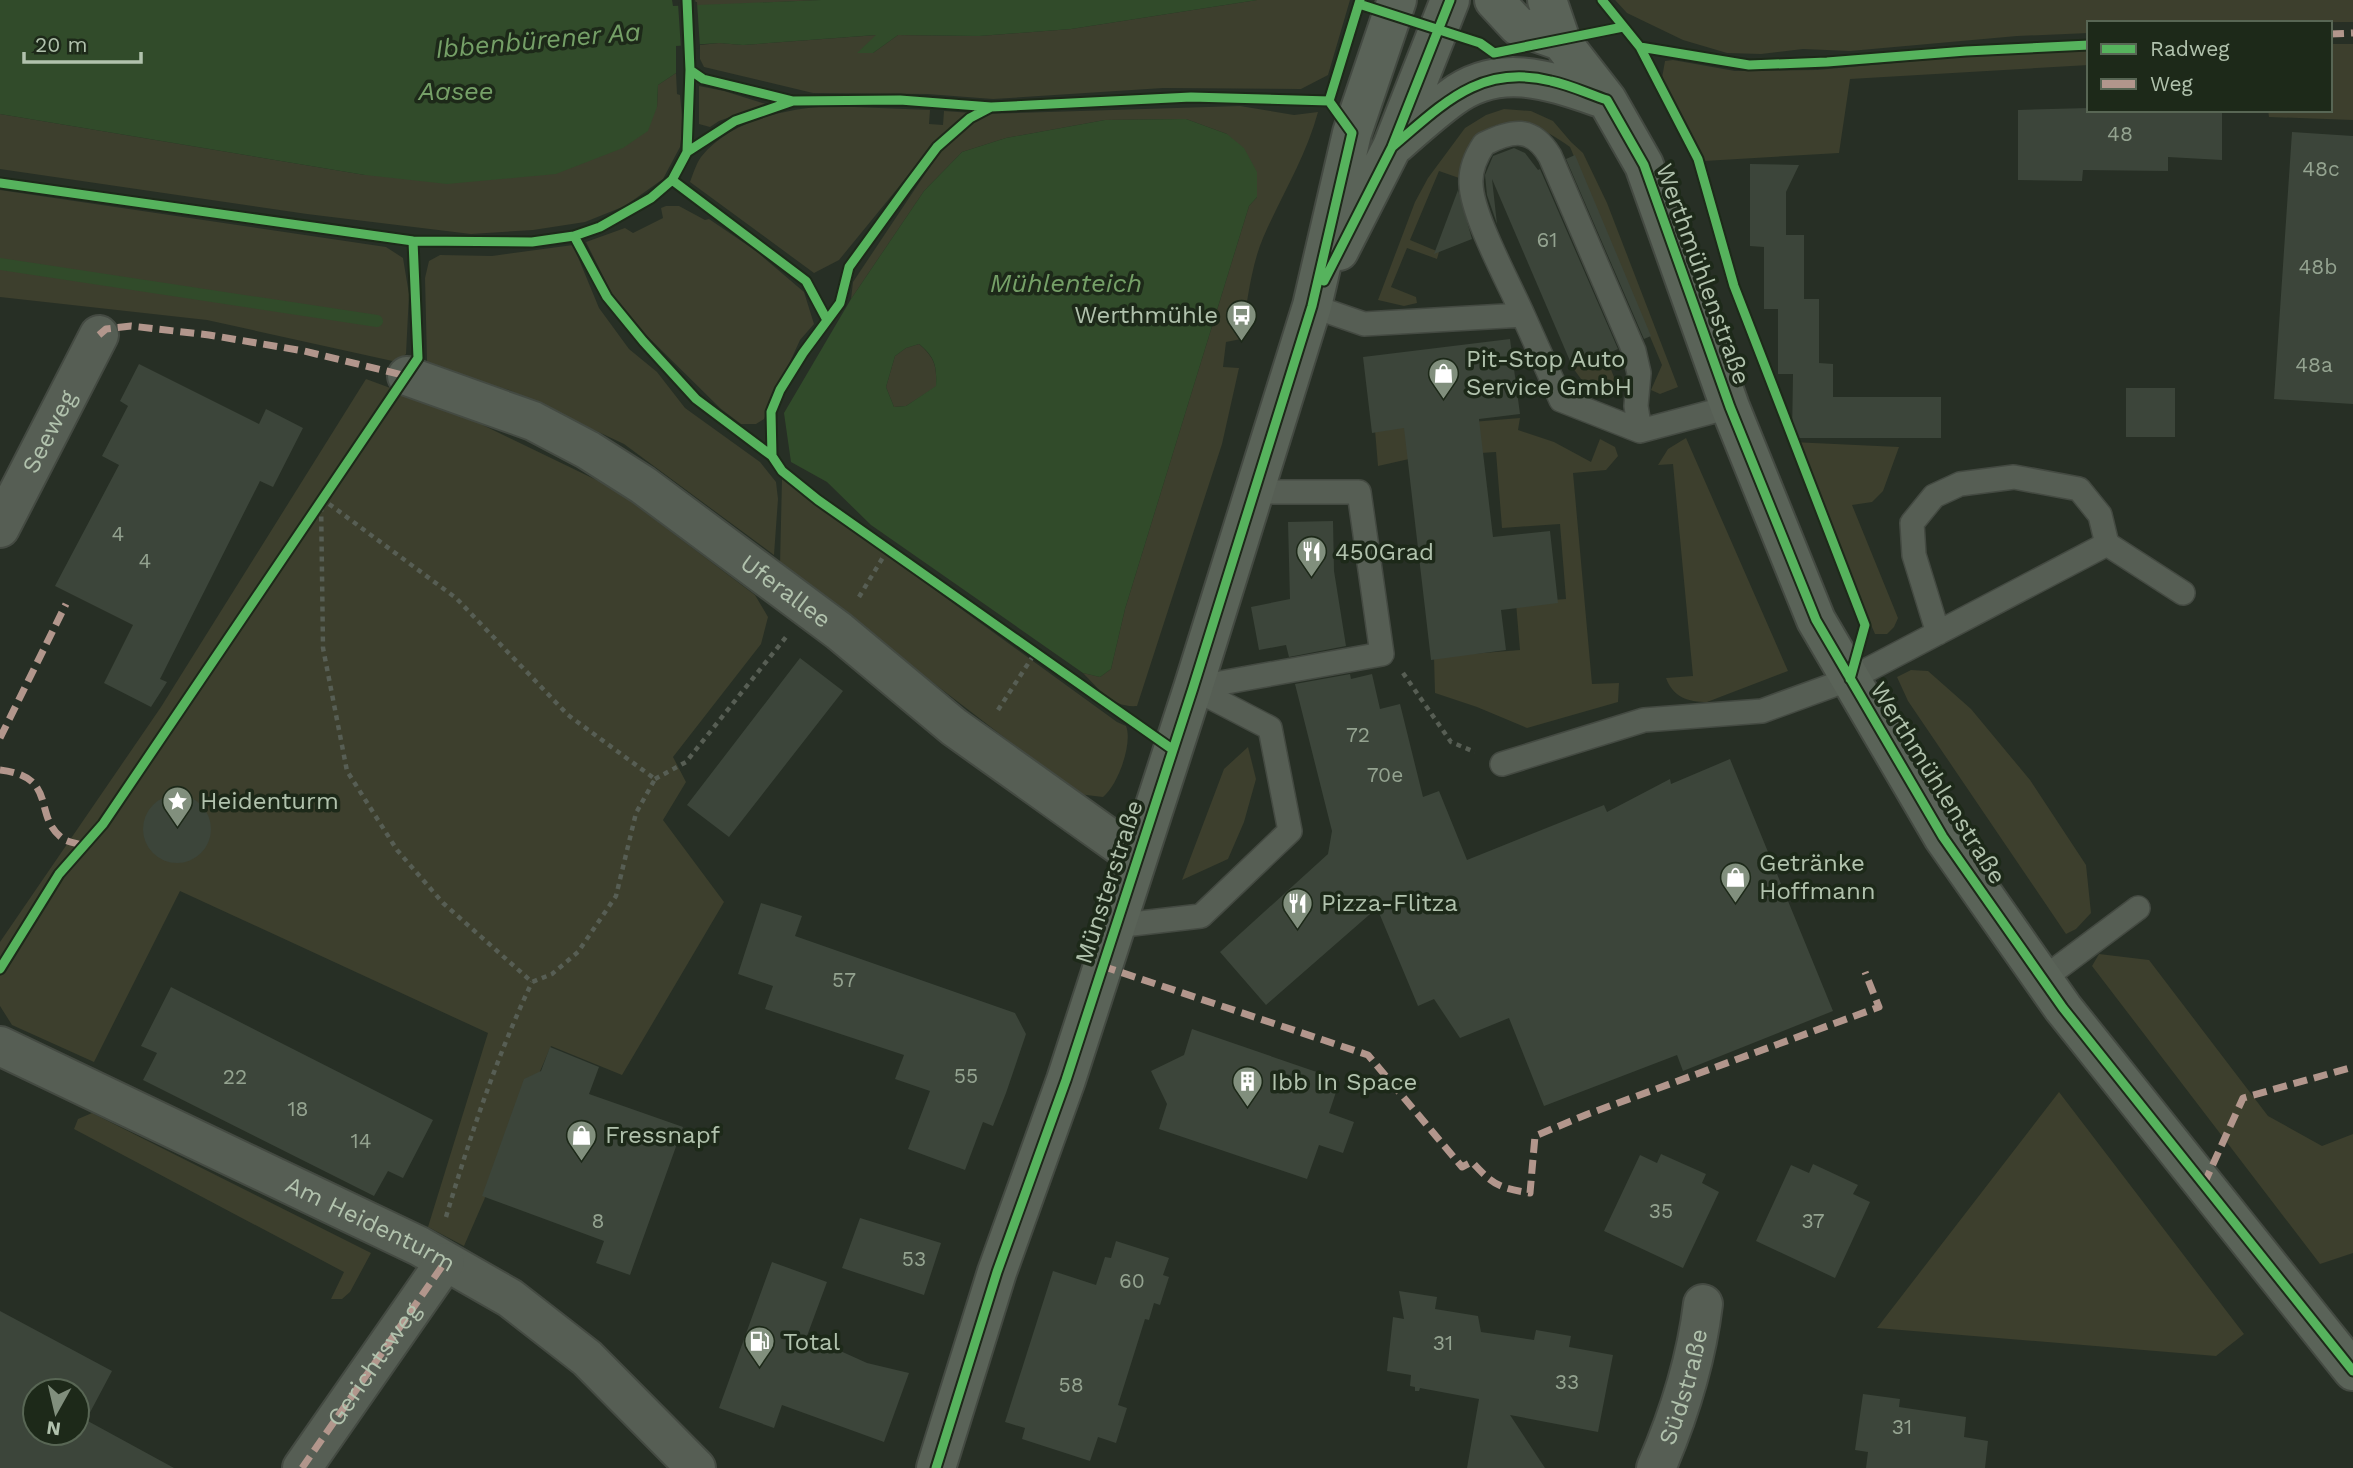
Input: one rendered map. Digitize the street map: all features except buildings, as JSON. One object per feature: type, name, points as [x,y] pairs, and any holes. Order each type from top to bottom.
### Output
[{"type":"main road","name":"Münsterstraße","points":[[936,1468],[997,1272],[1066,1080],[1136,857],[1193,688],[1312,306],[1352,133],[1397,0]]},
{"type":"main road","name":"Münsterstraße","points":[[1312,306],[1392,147],[1450,0]]},
{"type":"main road","points":[[1494,0],[1518,26],[1561,41]]},
{"type":"main road","name":"Werthmühlenstraße","points":[[1547,0],[1561,41],[1607,100],[1644,165],[1730,407],[1816,620],[1943,837],[2063,1008],[2353,1371]]},
{"type":"main road","points":[[1392,147],[1452,96],[1473,85],[1497,78],[1518,75],[1551,80],[1607,100]]},
{"type":"street","name":"Seeweg","points":[[0,528],[99,335]]},
{"type":"street","name":"Uferallee","points":[[407,376],[533,421],[588,450],[643,485],[809,607],[977,744],[1136,857]]},
{"type":"street","name":"Am Heidenturm","points":[[0,1046],[419,1247],[510,1298],[587,1358],[696,1468]]},
{"type":"street","name":"Gerichtsweg","points":[[302,1468],[445,1262]]},
{"type":"street","name":"Südstraße","points":[[1656,1468],[1675,1423],[1693,1365],[1703,1304]]},
{"type":"lane","points":[[1640,431],[1636,406],[1639,373],[1634,351],[1550,156],[1534,136],[1512,133],[1484,144],[1477,154],[1472,173],[1472,194],[1486,233],[1561,401],[1640,431],[1730,407]]},
{"type":"lane","points":[[1312,306],[1364,324],[1523,315]]},
{"type":"lane","points":[[1938,633],[1913,555],[1912,523],[1934,496],[1959,484],[2014,477],[2079,489],[2100,515],[2107,544],[2183,593]]},
{"type":"lane","points":[[1193,688],[1382,654],[1359,492],[1253,492]]},
{"type":"lane","points":[[1502,764],[1644,720],[1762,710],[1850,678],[2107,544]]},
{"type":"lane","points":[[1115,926],[1201,916],[1290,831],[1270,729],[1193,688]]},
{"type":"lane","points":[[2043,979],[2138,908]]},
{"type":"path","points":[[532,982],[443,903],[397,850],[347,771],[323,648],[321,498],[456,598],[568,715],[655,779]]},
{"type":"path","points":[[839,631],[888,549]]},
{"type":"path","points":[[445,1262],[442,1231],[472,1132],[511,1026],[532,982],[552,974],[578,952],[616,896],[636,813],[655,779],[686,762],[809,607]]},
{"type":"path","points":[[977,744],[1035,653]]},
{"type":"path","points":[[1382,654],[1400,668],[1451,741],[1502,764]]},
{"type":"shaded area","points":[[695,0],[821,0],[697,6]]},
{"type":"shaded area","points":[[1257,0],[1350,0],[1328,75],[1301,89],[1163,88],[993,99],[927,94],[813,93],[704,67],[700,59],[700,45],[743,45],[877,35],[873,53],[898,35],[979,36],[1071,29]]},
{"type":"shaded area","points":[[1615,0],[2353,0],[2353,22],[2087,21],[2087,33],[2017,36],[1850,51],[1803,49],[1761,54],[1727,53],[1683,40],[1627,13]]},
{"type":"shaded area","points":[[2332,44],[2353,44],[2353,120],[2269,117],[2268,112],[2332,112]]},
{"type":"shaded area","points":[[2087,49],[2087,65],[1850,79],[1839,153],[1704,161],[1662,78],[1665,61],[1673,60],[1735,71],[1817,70],[1981,55]]},
{"type":"shaded area","points":[[676,73],[683,126],[680,147],[663,179],[625,206],[585,222],[533,230],[471,234],[307,214],[0,169],[0,114],[365,175],[657,107],[658,85]]},
{"type":"shaded area","points":[[699,86],[766,104],[719,121],[710,127],[699,124]]},
{"type":"shaded area","points":[[829,106],[930,110],[929,124],[943,125],[944,111],[972,113],[938,139],[839,260],[814,273],[690,182],[701,157],[713,144],[743,125],[795,110]]},
{"type":"shaded area","points":[[1240,106],[1294,115],[1318,112],[1300,161],[1259,250],[1241,339],[1226,342],[1223,367],[1239,368],[1222,444],[1137,706],[1128,706],[1113,701],[1083,673],[1100,677],[1111,669],[1125,609],[1249,206],[1257,197],[1227,134],[1186,119],[1105,120],[1006,138],[962,152],[924,191],[851,299],[853,282],[941,150],[983,114]]},
{"type":"shaded area","points":[[1504,109],[1531,111],[1553,121],[1583,153],[1607,203],[1678,387],[1660,394],[1651,390],[1662,365],[1570,147],[1550,134],[1528,125],[1506,123],[1480,134],[1466,153],[1467,163],[1462,179],[1439,171],[1410,240],[1439,252],[1437,259],[1407,248],[1391,287],[1416,297],[1417,303],[1404,306],[1378,300],[1415,202],[1428,178],[1465,128],[1486,115]]},
{"type":"shaded area","points":[[0,190],[386,247],[403,258],[409,294],[406,354],[397,362],[207,320],[0,297]]},
{"type":"shaded area","points":[[679,206],[705,220],[709,219],[756,251],[804,292],[814,324],[800,340],[764,419],[756,424],[741,424],[721,409],[648,337],[612,294],[586,242],[625,228],[633,233],[663,218],[661,208]]},
{"type":"shaded area","points":[[573,245],[599,308],[629,349],[657,372],[685,408],[760,462],[776,482],[778,499],[774,555],[624,444],[509,390],[433,368],[427,361],[425,278],[429,261],[440,255],[492,256]]},
{"type":"shaded area","points":[[919,344],[934,363],[936,387],[906,406],[894,407],[886,387],[895,356],[906,348]]},
{"type":"shaded area","points":[[1605,354],[1619,390],[1614,394],[1581,379],[1573,368]]},
{"type":"shaded area","points":[[366,379],[458,413],[613,488],[755,595],[768,617],[761,644],[673,757],[686,782],[663,820],[724,902],[622,1075],[551,1046],[464,1246],[428,1227],[488,1033],[180,891],[94,1062],[12,1025],[0,1006],[0,942],[161,707]]},
{"type":"shaded area","points":[[1520,418],[1518,430],[1554,442],[1591,462],[1600,439],[1615,447],[1618,456],[1606,470],[1573,473],[1592,684],[1619,683],[1618,702],[1527,728],[1435,693],[1434,657],[1520,650],[1516,603],[1566,599],[1560,524],[1502,528],[1496,452],[1418,457],[1378,466],[1375,430]]},
{"type":"shaded area","points":[[1686,438],[1788,671],[1707,702],[1682,697],[1673,690],[1666,678],[1693,676],[1673,464],[1658,465],[1668,449]]},
{"type":"shaded area","points":[[1792,442],[1899,447],[1883,491],[1872,502],[1852,505],[1898,618],[1887,634],[1875,634]]},
{"type":"shaded area","points":[[782,479],[1126,726],[1126,753],[1119,774],[1109,791],[1103,797],[1078,794],[780,565]]},
{"type":"shaded area","points":[[1911,670],[1928,671],[1971,709],[2030,780],[2086,865],[2091,913],[2076,929],[2066,934],[1908,701],[1897,677]]},
{"type":"shaded area","points":[[1248,747],[1256,779],[1244,822],[1228,859],[1182,880],[1224,769]]},
{"type":"shaded area","points":[[2099,954],[2149,960],[2268,1116],[2322,1146],[2353,1134],[2353,1253],[2320,1264],[2092,966]]},
{"type":"shaded area","points":[[2059,1092],[2244,1334],[2216,1356],[1877,1328]]},
{"type":"shaded area","points":[[92,1113],[371,1253],[350,1292],[342,1299],[331,1299],[344,1272],[74,1129],[78,1119]]},
{"type":"water","name":"Aasee","points":[[0,0],[672,0],[673,6],[821,0],[1257,0],[1071,29],[979,36],[898,35],[873,53],[857,53],[876,35],[743,45],[719,43],[676,46],[676,73],[658,85],[657,107],[648,131],[623,148],[556,174],[447,184],[365,175],[0,114]]},
{"type":"water","name":"Mühlenteich","points":[[1186,119],[1227,134],[1244,148],[1257,172],[1257,197],[1249,206],[1125,609],[1111,669],[1100,677],[1083,673],[871,525],[827,482],[791,462],[784,413],[851,299],[924,191],[962,152],[1006,138],[1105,120]],"holes":[[[919,344],[934,362],[936,386],[906,406],[894,407],[886,387],[895,356],[906,348]]]},
{"type":"pier","points":[[697,2],[700,48],[681,49],[678,3]]},
{"type":"waterway","points":[[0,264],[377,321]]},
{"type":"marked path","points":[[2332,34],[2353,33]]},
{"type":"marked path","points":[[99,335],[106,329],[131,326],[209,335],[304,351],[407,376]]},
{"type":"marked path","points":[[0,738],[66,604]]},
{"type":"marked path","points":[[0,770],[30,780],[38,789],[53,829],[64,839],[82,845]]},
{"type":"marked path","points":[[1102,966],[1368,1055],[1462,1167],[1472,1162],[1497,1184],[1530,1193],[1535,1136],[1879,1007],[1865,972]]},
{"type":"marked path","points":[[2204,1184],[2243,1098],[2353,1067]]},
{"type":"marked path","points":[[302,1468],[445,1262]]},
{"type":"cycle path","points":[[687,0],[690,70],[687,152]]},
{"type":"cycle path","points":[[1329,101],[1360,0]]},
{"type":"cycle path","points":[[1324,281],[1392,147],[1450,0]]},
{"type":"cycle path","points":[[1602,0],[1640,47],[1698,159],[1734,286],[1865,625],[1850,679]]},
{"type":"cycle path","points":[[1359,4],[1480,43],[1494,53],[1623,27]]},
{"type":"cycle path","points":[[1640,47],[1749,65],[2087,45]]},
{"type":"cycle path","points":[[690,70],[703,79],[793,101]]},
{"type":"cycle path","points":[[1392,147],[1446,103],[1483,83],[1503,78],[1526,77],[1551,81],[1607,100],[1644,165],[1730,407],[1816,620],[1943,837],[2063,1008],[2353,1371]]},
{"type":"cycle path","points":[[0,183],[413,241],[532,242],[574,236],[600,227],[651,198],[672,180],[687,152],[735,121],[793,101],[900,100],[991,107],[1191,97],[1329,101]]},
{"type":"cycle path","points":[[936,1468],[997,1272],[1066,1080],[1193,688],[1312,306],[1352,133],[1329,101]]},
{"type":"cycle path","points":[[991,107],[970,118],[937,147],[849,267],[840,303],[803,353],[780,390],[771,412],[772,456],[782,471],[818,500],[1172,749]]},
{"type":"cycle path","points":[[672,180],[806,281],[827,320]]},
{"type":"cycle path","points":[[574,236],[607,297],[643,341],[696,399],[772,456]]},
{"type":"cycle path","points":[[0,969],[59,874],[103,824],[418,358],[413,241]]},
{"type":"place","name":"Werthmühle","points":[[1241,342]]},
{"type":"place","name":"Pit-Stop Auto Service GmbH","points":[[1443,400]]},
{"type":"place","name":"450Grad","points":[[1312,579]]},
{"type":"place","name":"Heidenturm","points":[[177,828]]},
{"type":"place","name":"Getränke Hoffmann","points":[[1736,904]]},
{"type":"place","name":"Pizza-Flitza","points":[[1298,930]]},
{"type":"place","name":"Ibb In Space","points":[[1248,1109]]},
{"type":"place","name":"Fressnapf","points":[[582,1162]]},
{"type":"place","name":"Total","points":[[760,1369]]},
{"type":"water label","name":"Ibbenbürener Aa","points":[[538,40]]}]
